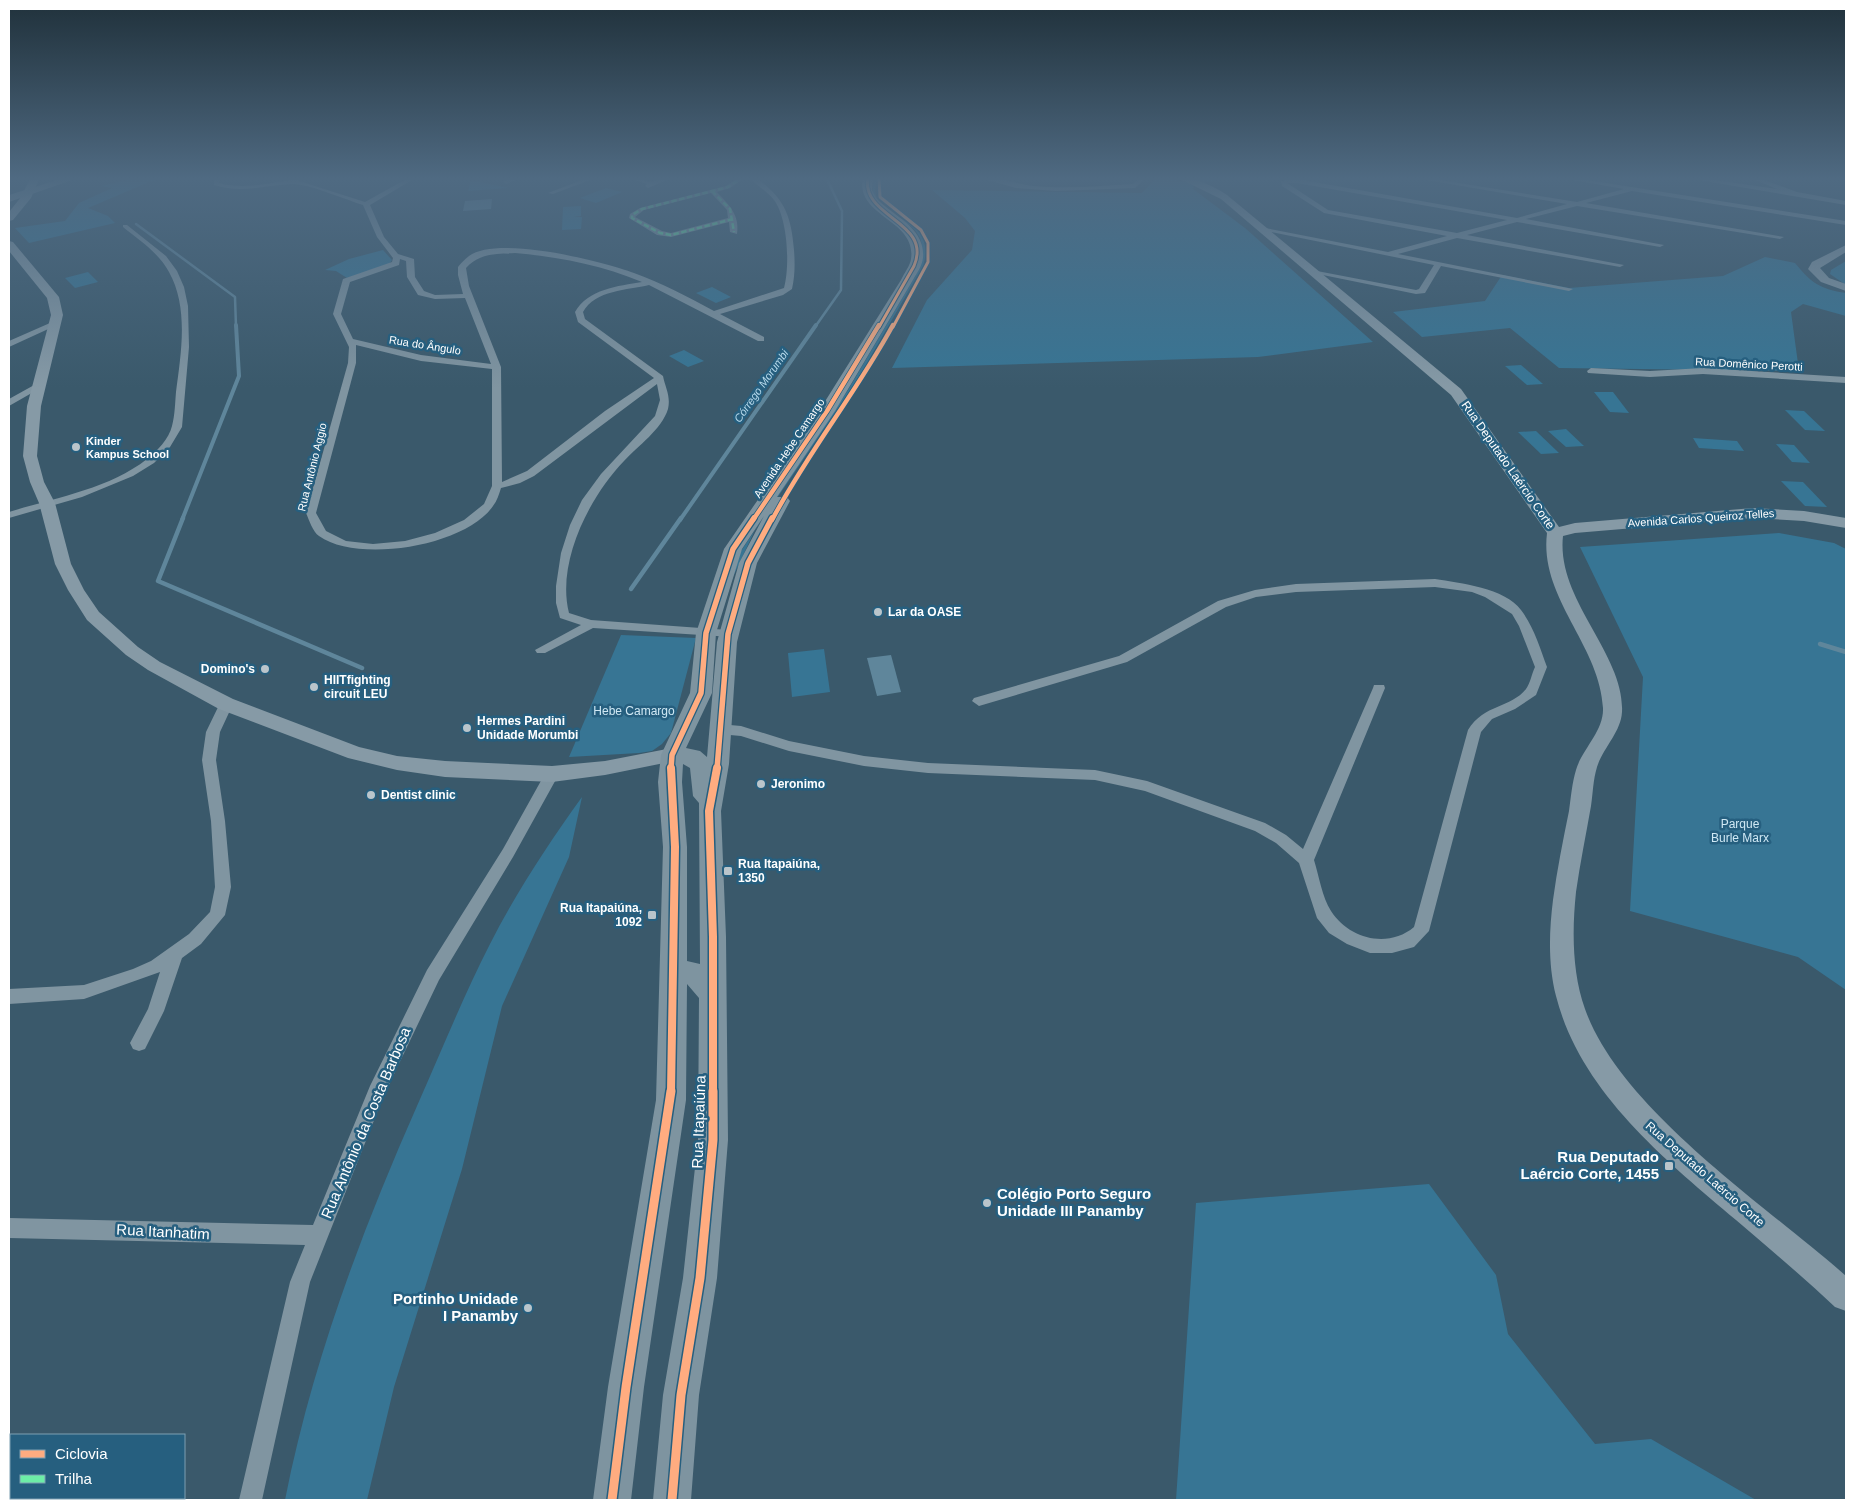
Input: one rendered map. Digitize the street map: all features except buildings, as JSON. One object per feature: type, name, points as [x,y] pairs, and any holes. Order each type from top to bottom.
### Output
[{"type":"main road","name":"Avenida Hebe Camargo","points":[[671,768],[700,693],[706,633],[733,549],[827,411],[907,280],[917,258],[915,247]]},
{"type":"main road","name":"Avenida Hebe Camargo","points":[[719,736],[728,634],[748,562],[786,493],[871,366],[928,262],[928,247]]},
{"type":"main road","name":"Rua Itapaiúna","points":[[672,1500],[681,1395],[700,1278],[713,1140],[713,997],[709,811],[718,764],[719,736]]},
{"type":"main road","points":[[612,1500],[626,1387],[670,1100],[675,847],[671,768],[692,757],[702,764],[704,792],[709,811]]},
{"type":"main road","points":[[674,972],[686,971],[704,980],[713,997]]},
{"type":"street","points":[[10,247],[53,297],[57,315],[53,325],[48,357],[39,386],[30,456],[37,482],[47,503],[63,564],[76,590],[93,616],[132,651],[154,666],[226,704],[355,754],[397,763],[445,769],[552,774],[605,768],[655,771],[665,775],[671,768]]},
{"type":"street","points":[[9,515],[105,484],[141,467],[164,449],[174,438],[177,427],[185,326],[181,288],[173,270],[153,247]]},
{"type":"street","points":[[388,247],[395,256],[410,259],[411,277],[421,293],[435,297],[468,296]]},
{"type":"street","points":[[712,314],[780,294],[789,286],[789,247]]},
{"type":"street","name":"Rua Deputado Laércio Corte","points":[[1286,247],[1456,392],[1555,533],[1551,544],[1560,576],[1603,670],[1609,687],[1613,711],[1609,726],[1587,767],[1568,875],[1562,922],[1562,950],[1566,988],[1578,1023],[1597,1060],[1616,1088],[1645,1122],[1699,1171],[1846,1296]]},
{"type":"street","points":[[1354,247],[1569,289]]},
{"type":"street","points":[[1388,254],[1414,247]]},
{"type":"street","points":[[1522,247],[1620,265]]},
{"type":"street","points":[[1846,248],[1816,264],[1814,269],[1825,280],[1846,288]]},
{"type":"street","points":[[660,378],[640,390],[530,476],[512,484],[497,486],[499,393],[497,367],[485,332],[460,274],[462,268],[471,257],[496,250],[519,251],[609,268],[648,282],[762,339]]},
{"type":"street","name":"Rua Antônio Aggio","points":[[395,256],[396,263],[394,265],[346,281],[338,302],[337,314],[353,347],[352,363],[311,513],[319,533],[332,541],[359,547],[397,546],[426,540],[469,521],[490,503],[497,486]]},
{"type":"street","points":[[1317,273],[1416,292],[1422,290],[1438,264]]},
{"type":"street","points":[[648,282],[598,295],[584,303],[580,308],[579,316],[581,320],[660,378],[666,397],[660,416],[603,477],[581,510],[571,534],[562,585],[561,605],[564,615],[590,624],[728,634]]},
{"type":"street","points":[[9,344],[53,325]]},
{"type":"street","name":"Rua do Ângulo","points":[[351,341],[422,358],[497,367]]},
{"type":"street","name":"Rua Domênico Perotti","points":[[1591,371],[1650,374],[1703,371],[1846,380]]},
{"type":"street","points":[[9,403],[39,386]]},
{"type":"street","name":"Avenida Carlos Queiroz Telles","points":[[1555,533],[1575,528],[1753,513],[1804,516],[1846,523]]},
{"type":"street","points":[[719,736],[741,731],[789,746],[864,760],[928,768],[1033,770],[1095,775],[1147,786],[1260,827],[1281,839],[1306,860],[1323,913],[1335,928],[1370,946],[1392,946],[1408,942],[1421,931],[1475,730],[1487,716],[1510,706],[1531,692],[1541,667],[1525,626],[1516,611],[1489,594],[1474,589],[1435,583],[1296,588],[1263,593],[1222,604],[1123,659],[979,701]]},
{"type":"street","points":[[541,650],[582,630],[590,624]]},
{"type":"street","points":[[1306,860],[1379,688]]},
{"type":"street","points":[[9,997],[84,992],[137,975],[175,953],[205,930],[217,915],[223,887],[218,821],[209,760],[213,732],[226,704]]},
{"type":"street","name":"Rua Antônio da Costa Barbosa","points":[[250,1500],[297,1292],[376,1092],[433,975],[508,853],[552,774]]},
{"type":"street","points":[[139,1043],[156,1011],[175,953]]},
{"type":"street","name":"Rua Itanhatim","points":[[9,1228],[66,1227],[274,1236],[318,1235]]},
{"type":"green space","points":[[921,247],[925,247],[923,266],[856,382],[754,532],[732,579],[722,613],[737,557],[848,390],[916,275],[922,256]]},
{"type":"green space","points":[[972,247],[1267,247],[1373,342],[1258,357],[892,368],[927,300]]},
{"type":"green space","points":[[383,250],[392,260],[389,264],[347,278],[336,271],[325,270],[349,259]]},
{"type":"green space","points":[[1765,257],[1795,263],[1806,276],[1817,284],[1846,293],[1846,316],[1803,304],[1791,312],[1799,371],[1559,368],[1510,328],[1422,337],[1393,312],[1485,301],[1502,275],[1569,288],[1723,276]]},
{"type":"green space","points":[[1846,261],[1846,285],[1830,274],[1831,270]]},
{"type":"green space","points":[[88,272],[98,282],[75,288],[65,278]]},
{"type":"green space","points":[[712,287],[731,297],[716,303],[696,293]]},
{"type":"green space","points":[[684,350],[704,361],[688,367],[669,356]]},
{"type":"green space","points":[[1521,365],[1543,384],[1527,385],[1505,366]]},
{"type":"green space","points":[[1594,392],[1613,392],[1629,413],[1610,412]]},
{"type":"green space","points":[[1785,410],[1804,411],[1825,431],[1805,430]]},
{"type":"green space","points":[[1566,429],[1584,446],[1566,447],[1548,431]]},
{"type":"green space","points":[[1536,431],[1559,453],[1541,454],[1518,432]]},
{"type":"green space","points":[[1693,438],[1737,441],[1744,451],[1699,448]]},
{"type":"green space","points":[[1776,444],[1794,445],[1810,463],[1792,462]]},
{"type":"green space","points":[[1781,481],[1803,482],[1827,507],[1805,506]]},
{"type":"green space","name":"Parque Burle Marx","points":[[1779,533],[1834,543],[1846,549],[1846,990],[1798,957],[1630,911],[1643,677],[1580,547]]},
{"type":"green space","name":"Hebe Camargo","points":[[621,635],[696,638],[671,733],[662,744],[652,751],[569,757]]},
{"type":"green space","points":[[824,649],[830,692],[792,697],[788,653]]},
{"type":"green space","points":[[582,797],[569,857],[502,1006],[462,1169],[394,1387],[367,1500],[285,1500],[309,1399],[340,1299],[396,1154],[461,1004],[490,944],[533,869]]},
{"type":"green space","points":[[1429,1184],[1496,1275],[1508,1334],[1595,1444],[1651,1439],[1756,1500],[1176,1500],[1196,1203]]},
{"type":"shaded area","points":[[891,655],[901,692],[877,696],[867,658]]},
{"type":"waterway","points":[[168,247],[235,297],[236,327]]},
{"type":"waterway","name":"Córrego Morumbi","points":[[815,327],[841,290],[842,247]]},
{"type":"waterway","points":[[182,520],[239,376],[236,325]]},
{"type":"waterway","name":"Córrego Morumbi","points":[[680,520],[816,325]]},
{"type":"waterway","points":[[183,518],[158,581],[362,668]]},
{"type":"waterway","name":"Córrego Morumbi","points":[[631,589],[681,518]]},
{"type":"waterway","points":[[1820,644],[1846,652]]},
{"type":"cycle path","points":[[612,1500],[626,1387],[671,1100],[675,847],[670,782],[672,755],[701,693],[706,633],[733,549],[827,411],[907,280],[917,258],[917,247]]},
{"type":"cycle path","points":[[672,1500],[681,1395],[700,1278],[713,1140],[713,937],[709,811],[718,764],[728,634],[748,563],[786,493],[871,366],[928,262],[928,247]]},
{"type":"place","name":"Kinder Kampus School","points":[[76,447]]},
{"type":"place","name":"Lar da OASE","points":[[878,612]]},
{"type":"place","name":"Domino's","points":[[265,669]]},
{"type":"place","name":"HIITfighting circuit LEU","points":[[314,687]]},
{"type":"place","name":"Hermes Pardini Unidade Morumbi","points":[[467,728]]},
{"type":"place","name":"Jeronimo","points":[[761,784]]},
{"type":"place","name":"Dentist clinic","points":[[371,795]]},
{"type":"place","name":"Rua Itapaiúna, 1350","points":[[728,871]]},
{"type":"place","name":"Rua Itapaiúna, 1092","points":[[652,915]]},
{"type":"place","name":"Rua Deputado Laércio Corte, 1455","points":[[1669,1166]]},
{"type":"place","name":"Colégio Porto Seguro Unidade III Panamby","points":[[987,1203]]},
{"type":"place","name":"Portinho Unidade I Panamby","points":[[528,1308]]}]
